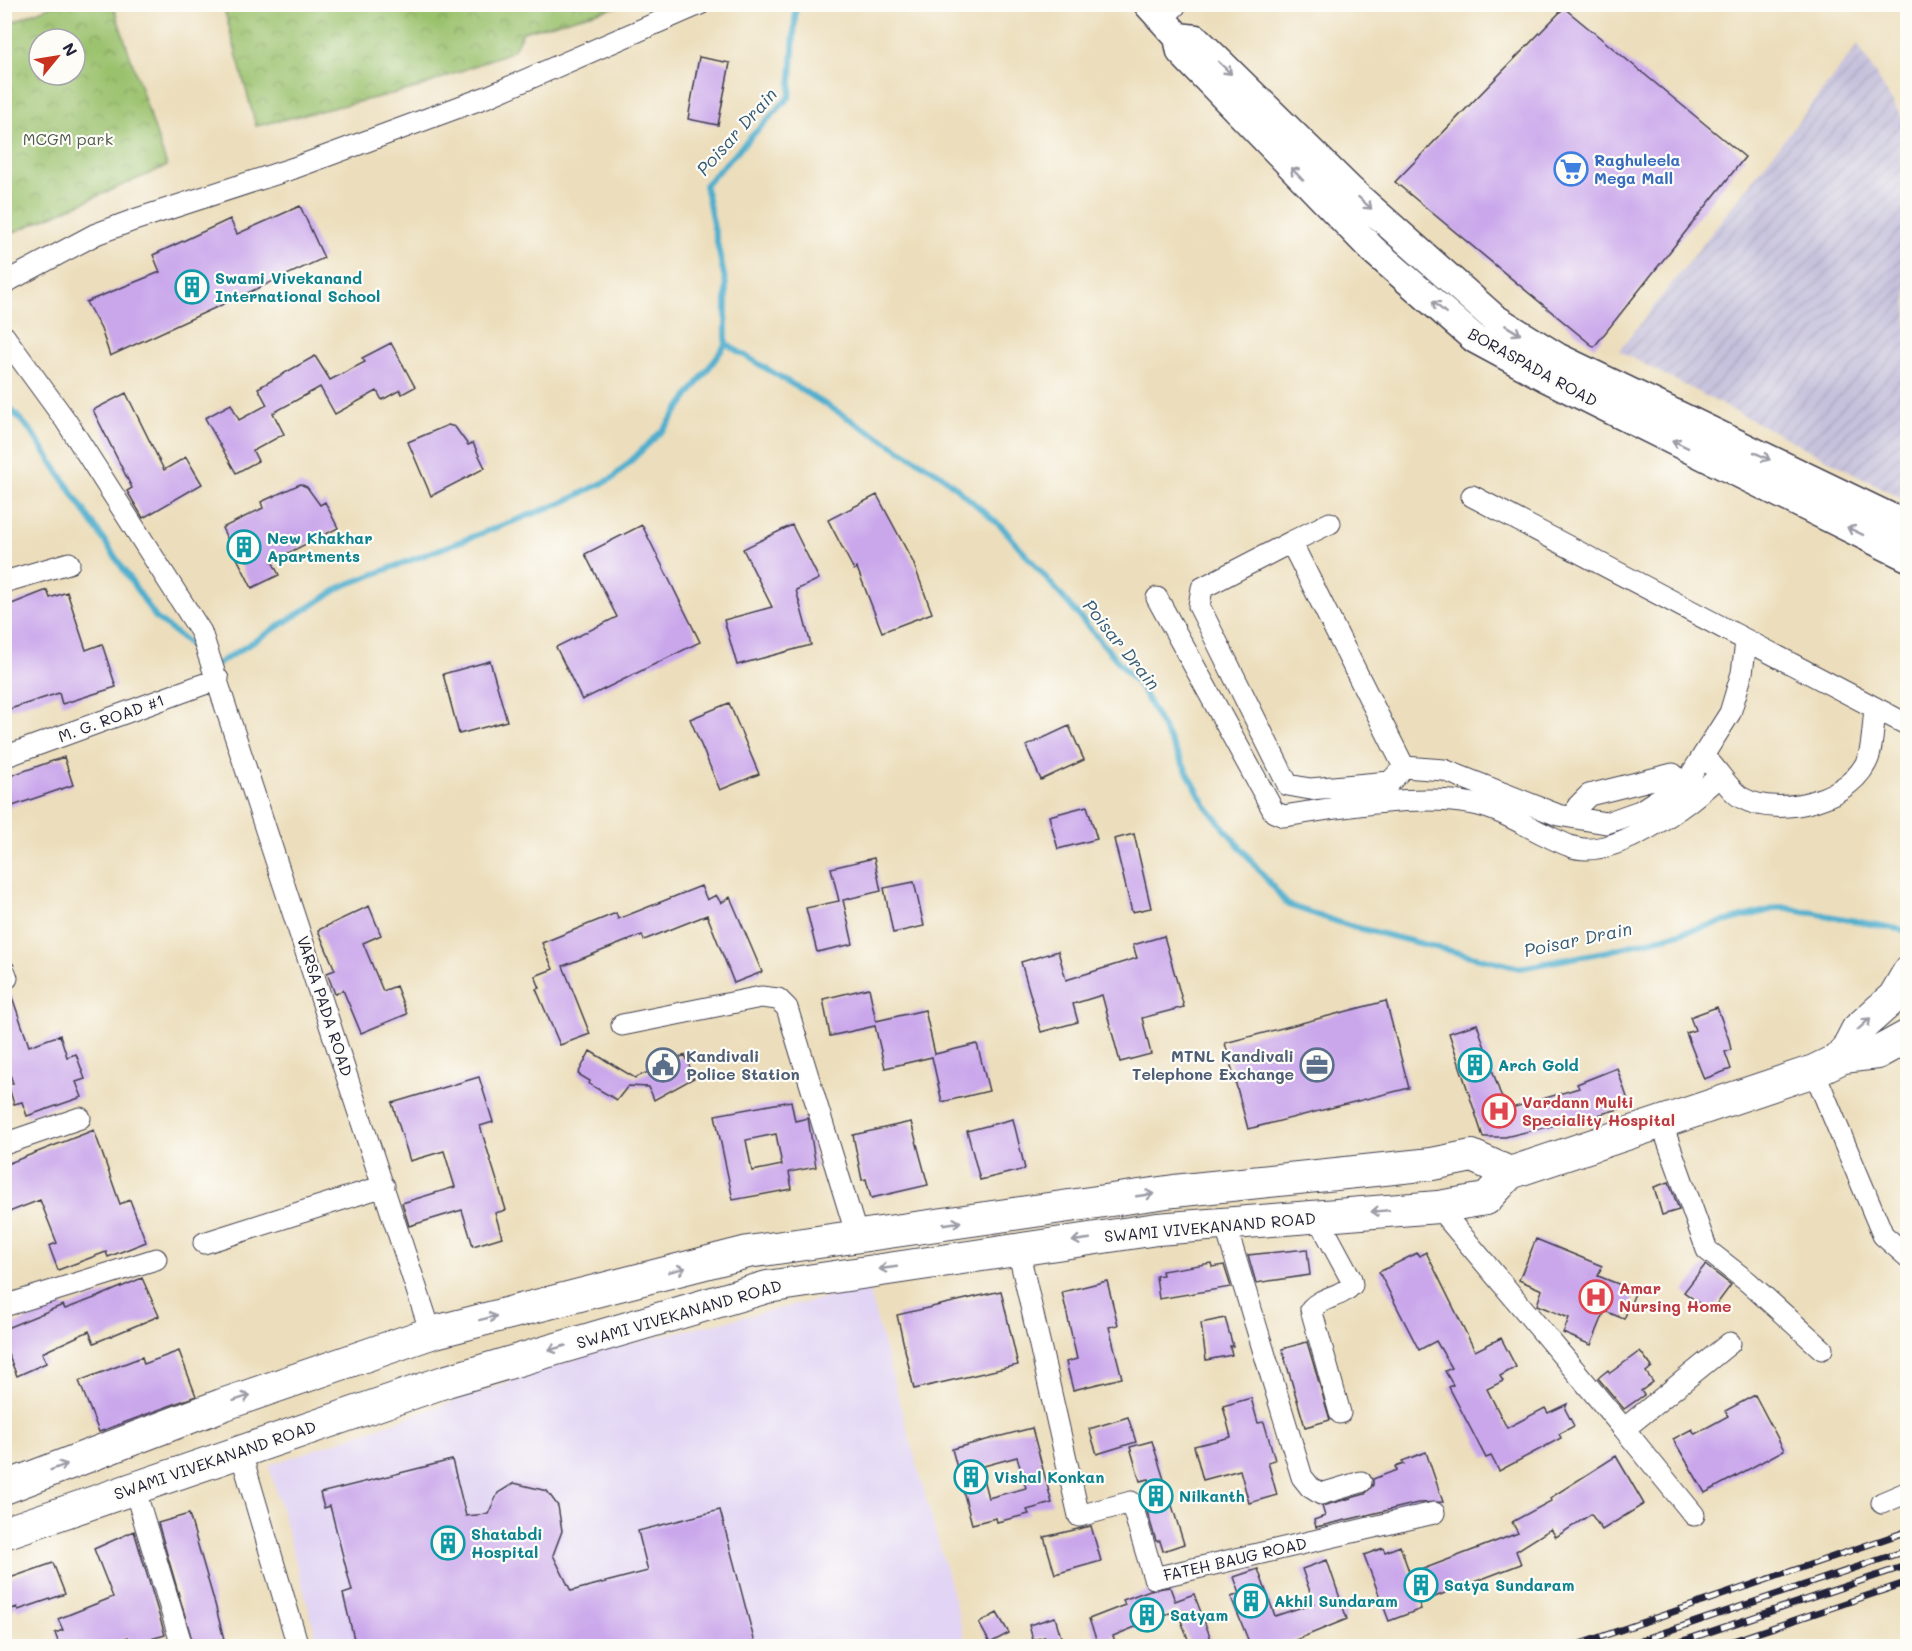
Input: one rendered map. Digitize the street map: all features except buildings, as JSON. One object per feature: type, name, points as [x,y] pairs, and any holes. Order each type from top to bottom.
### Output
[{"type":"main road","name":"BORASPADA ROAD","points":[[1166,16],[1196,39],[1350,189],[1494,318],[1557,357],[1908,526]]},
{"type":"main road","name":"BORASPADA ROAD","points":[[1166,16],[1181,52],[1318,196],[1371,249],[1475,339],[1547,378],[1908,557]]},
{"type":"main road","points":[[1843,1057],[1857,1030],[1901,985]]},
{"type":"main road","name":"SWAMI VIVEKANAND ROAD","points":[[4,1533],[447,1380],[767,1287],[1157,1229],[1438,1207],[1486,1199],[1510,1173],[1814,1071],[1843,1057],[1877,1053],[1908,1036]]},
{"type":"main road","points":[[4,1488],[222,1405],[431,1333],[748,1252],[1174,1191],[1432,1164],[1472,1156],[1510,1173]]},
{"type":"street","points":[[4,283],[96,234],[134,219],[294,168],[489,96],[700,4]]},
{"type":"street","name":"VARSA PADA ROAD","points":[[4,336],[66,421],[201,632],[431,1333]]},
{"type":"street","points":[[1472,496],[1906,728]]},
{"type":"street","points":[[1330,523],[1202,588],[1199,606],[1288,785],[1310,789],[1390,782],[1404,767]]},
{"type":"street","points":[[1291,542],[1404,767]]},
{"type":"street","points":[[4,582],[69,563]]},
{"type":"street","points":[[1157,598],[1274,812],[1284,816],[1389,803],[1448,801],[1475,804],[1498,812],[1573,848],[1605,847],[1631,837],[1694,799],[1720,775]]},
{"type":"street","points":[[1404,767],[1444,770],[1557,815],[1606,823],[1640,811],[1687,781],[1730,714],[1742,673],[1746,642]]},
{"type":"street","name":"M. G. ROAD #1","points":[[4,757],[218,679]]},
{"type":"street","points":[[1702,755],[1742,798],[1767,805],[1800,805],[1826,798],[1844,788],[1868,757],[1875,710]]},
{"type":"street","points":[[1582,819],[1578,806],[1589,795],[1673,774]]},
{"type":"street","points":[[4,970],[7,978],[4,979]]},
{"type":"street","points":[[622,1025],[761,997],[778,999],[787,1008],[857,1236]]},
{"type":"street","points":[[1814,1071],[1883,1235],[1908,1257]]},
{"type":"street","points":[[4,1144],[80,1118]]},
{"type":"street","points":[[1661,1122],[1707,1250],[1748,1282],[1822,1349]]},
{"type":"street","points":[[204,1243],[384,1186]]},
{"type":"street","points":[[1438,1207],[1694,1515]]},
{"type":"street","points":[[1317,1216],[1352,1279],[1352,1285],[1348,1290],[1315,1304],[1311,1309],[1340,1413]]},
{"type":"street","points":[[1225,1224],[1302,1477],[1310,1487],[1321,1494],[1361,1482]]},
{"type":"street","name":"FATEH BAUG ROAD","points":[[1018,1249],[1079,1516],[1131,1502],[1154,1578],[1434,1513]]},
{"type":"street","points":[[4,1305],[156,1259]]},
{"type":"street","points":[[1624,1429],[1730,1343]]},
{"type":"street","points":[[240,1450],[298,1647]]},
{"type":"street","points":[[134,1487],[182,1647]]},
{"type":"street","points":[[1882,1503],[1908,1492]]},
{"type":"shaded area","points":[[1858,45],[1907,126],[1907,501],[1619,351]]},
{"type":"shaded area","points":[[868,1288],[967,1646],[319,1646],[269,1465],[605,1349]]},
{"type":"green space","points":[[223,4],[624,5],[523,32],[513,51],[417,88],[256,126]]},
{"type":"green space","name":"MCGM park","points":[[53,5],[113,5],[167,166],[5,236],[5,25]]},
{"type":"waterway","name":"Poisar Drain","points":[[796,4],[790,96],[705,185],[726,285],[726,344],[940,474],[1003,528],[1141,688],[1206,806],[1288,905],[1350,926],[1520,968],[1609,951],[1782,907],[1908,931]]},
{"type":"waterway","points":[[216,665],[343,586],[564,502],[613,478],[665,428],[726,344]]},
{"type":"waterway","points":[[4,402],[31,431],[156,618],[201,653]]},
{"type":"railway","points":[[1574,1646],[1908,1531]]},
{"type":"railway","points":[[1624,1646],[1908,1550]]},
{"type":"railway","points":[[1668,1646],[1908,1565]]},
{"type":"railway","points":[[1718,1646],[1908,1582]]},
{"type":"place","name":"Raghuleela Mega Mall","points":[[1571,169]]},
{"type":"place","name":"Swami Vivekanand International School","points":[[192,287]]},
{"type":"place","name":"New Khakhar Apartments","points":[[244,547]]},
{"type":"place","name":"Kandivali Police Station","points":[[663,1065]]},
{"type":"place","name":"MTNL Kandivali Telephone Exchange","points":[[1317,1065]]},
{"type":"place","name":"Arch Gold","points":[[1475,1065]]},
{"type":"place","name":"Vardann Multi Speciality Hospital","points":[[1499,1111]]},
{"type":"place","name":"Amar Nursing Home","points":[[1596,1297]]},
{"type":"place","name":"Vishal Konkan","points":[[971,1477]]},
{"type":"place","name":"Nilkanth","points":[[1156,1496]]},
{"type":"place","name":"Shatabdi Hospital","points":[[448,1543]]},
{"type":"place","name":"Satya Sundaram","points":[[1421,1585]]},
{"type":"place","name":"Akhil Sundaram","points":[[1251,1601]]},
{"type":"place","name":"Satyam","points":[[1147,1615]]}]
